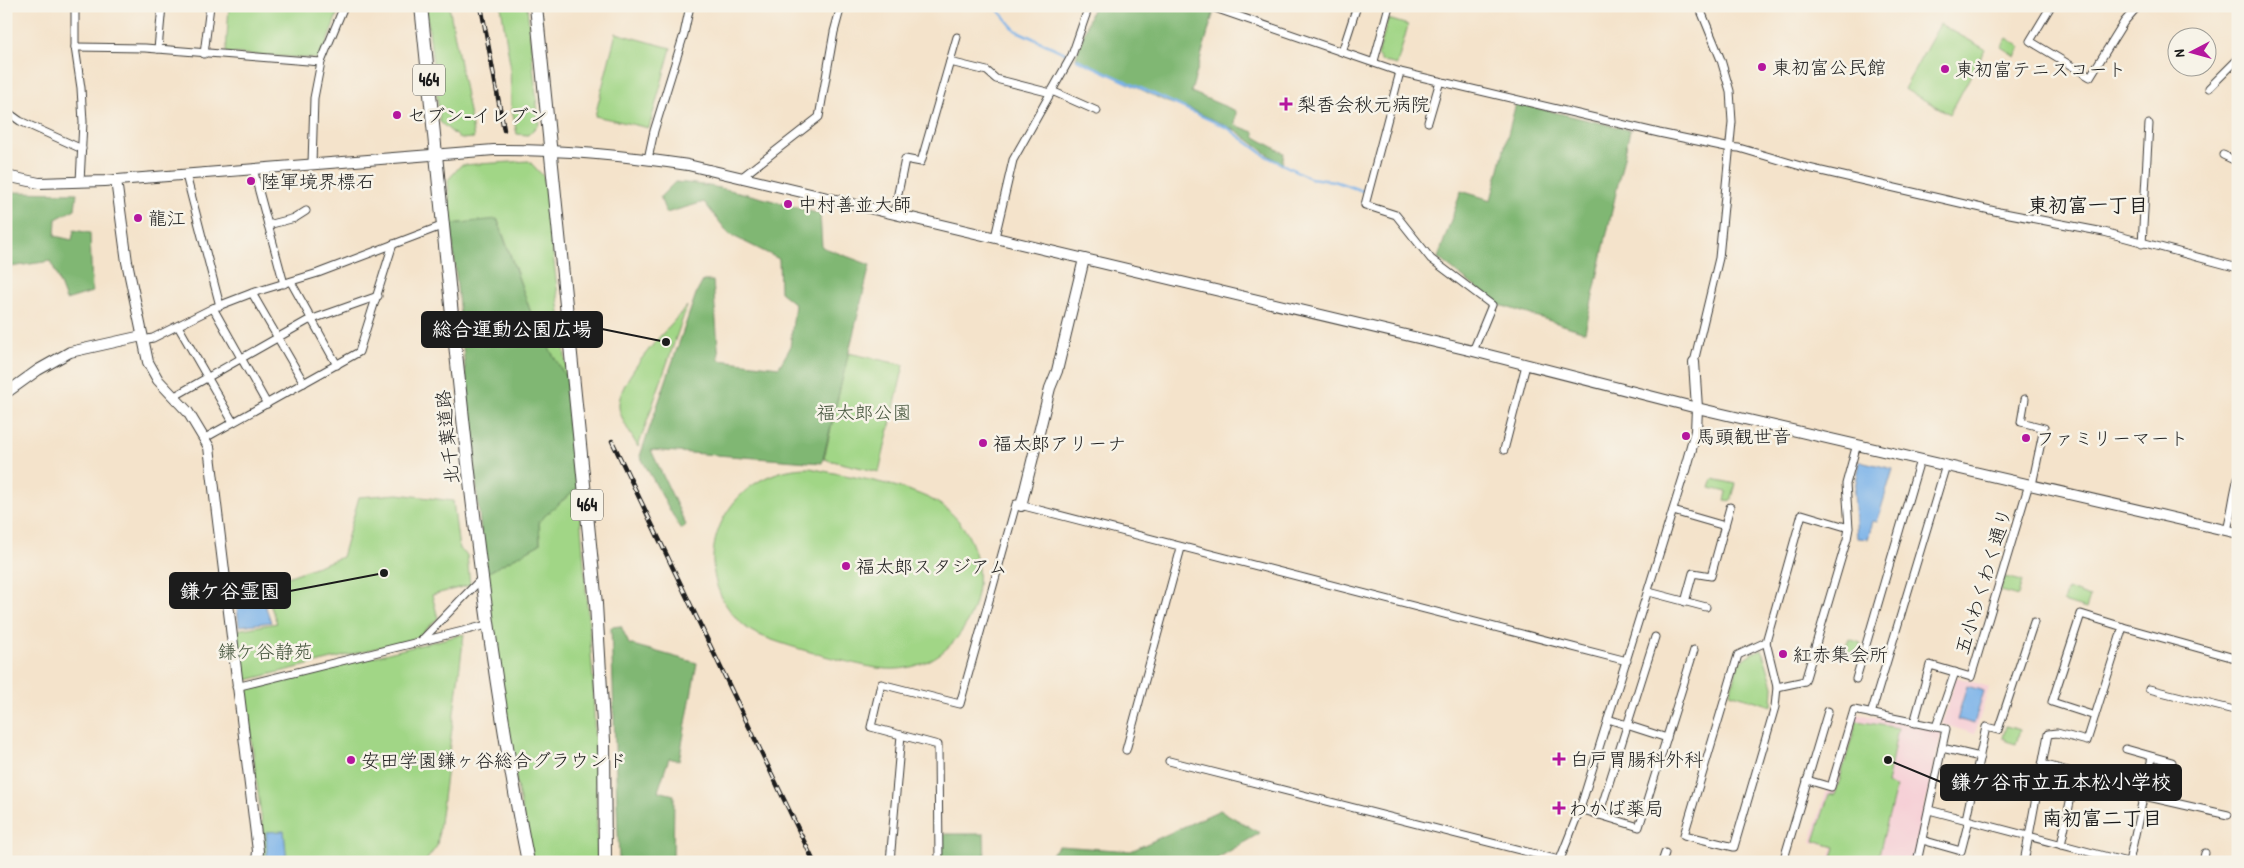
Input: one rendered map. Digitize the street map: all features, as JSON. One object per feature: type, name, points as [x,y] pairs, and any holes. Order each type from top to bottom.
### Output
[{"type":"highway","name":"北千葉道路","points":[[421,6],[481,579],[502,723],[528,862]]},
{"type":"highway","name":"464","points":[[536,6],[596,604],[604,741],[605,862]]},
{"type":"street","points":[[76,6],[74,47],[81,88],[82,149],[80,182]]},
{"type":"street","points":[[158,49],[162,6]]},
{"type":"street","points":[[204,54],[210,6]]},
{"type":"street","points":[[312,164],[314,98],[321,62],[344,6]]},
{"type":"street","points":[[648,159],[654,131],[684,34],[690,6]]},
{"type":"street","points":[[742,177],[819,117],[834,32],[841,6]]},
{"type":"street","points":[[995,237],[1014,160],[1072,55],[1089,6]]},
{"type":"street","points":[[1209,6],[1342,52],[1374,61],[1400,72],[1732,148],[1998,212],[2104,232],[2142,244],[2237,268],[2238,260]]},
{"type":"street","points":[[1342,52],[1357,6]]},
{"type":"street","points":[[1374,61],[1389,6]]},
{"type":"street","points":[[1169,761],[1559,861],[1580,809],[1649,592],[1696,431],[1697,408],[1694,362],[1719,258],[1732,148],[1730,91],[1721,60],[1699,6]]},
{"type":"street","points":[[2051,6],[2030,40],[2090,77],[2124,22],[2138,6]]},
{"type":"street","points":[[894,213],[905,159],[921,162],[957,37]]},
{"type":"street","points":[[74,47],[158,49],[321,62]]},
{"type":"street","points":[[2209,88],[2238,59]]},
{"type":"street","points":[[950,62],[987,71],[996,79],[1051,92],[1097,111]]},
{"type":"street","points":[[1400,72],[1365,205],[1396,215],[1431,259],[1492,305],[1473,351]]},
{"type":"street","points":[[1428,122],[1440,81]]},
{"type":"street","points":[[6,112],[20,121],[82,149]]},
{"type":"street","points":[[2142,244],[2150,124]]},
{"type":"street","points":[[6,176],[39,183],[80,182],[494,150],[598,152],[648,159],[742,177],[1473,351],[1697,408],[2238,533]]},
{"type":"street","points":[[2223,155],[2238,162]]},
{"type":"street","points":[[253,169],[268,225],[288,283],[312,320],[337,365]]},
{"type":"street","points":[[186,175],[216,307],[267,404]]},
{"type":"street","points":[[116,180],[127,262],[151,371],[175,396],[205,438],[211,461],[236,687],[258,851],[257,862]]},
{"type":"street","points":[[268,225],[294,218],[306,211]]},
{"type":"street","points":[[6,393],[38,370],[70,352],[143,338],[152,338],[216,307],[252,293],[288,283],[444,225]]},
{"type":"street","points":[[205,438],[360,352],[393,244]]},
{"type":"street","points":[[1021,506],[1050,388],[1057,371],[1084,259]]},
{"type":"street","points":[[252,293],[304,383]]},
{"type":"street","points":[[175,396],[312,320],[378,296]]},
{"type":"street","points":[[178,326],[233,422]]},
{"type":"street","points":[[1504,450],[1526,365]]},
{"type":"street","points":[[2025,399],[2021,422],[2044,428],[2030,484]]},
{"type":"street","points":[[1777,687],[1805,681],[1849,528],[1846,484],[1857,444]]},
{"type":"street","points":[[1856,679],[1920,460]]},
{"type":"street","points":[[1871,714],[1946,466]]},
{"type":"street","points":[[2227,530],[2235,504],[2233,496],[2238,478]]},
{"type":"street","name":"五小わくわく通り","points":[[1936,727],[1955,672],[1971,677],[2030,484]]},
{"type":"street","points":[[939,862],[938,745],[871,727],[881,684],[960,704],[1016,504],[1626,661]]},
{"type":"street","points":[[1685,602],[1694,573],[1711,576],[1730,506]]},
{"type":"street","points":[[1673,511],[1725,526]]},
{"type":"street","points":[[1766,642],[1738,655],[1684,835],[1734,847],[1775,707],[1777,687],[1766,642],[1802,514],[1849,528]]},
{"type":"street","points":[[1126,750],[1181,548]]},
{"type":"street","points":[[422,640],[481,579]]},
{"type":"street","points":[[1649,592],[1706,607]]},
{"type":"street","points":[[2095,716],[2052,702],[2081,614],[2238,660]]},
{"type":"street","points":[[1922,840],[1961,851],[1968,824],[1966,820],[1986,727],[1998,730],[2034,622]]},
{"type":"street","points":[[236,687],[487,624]]},
{"type":"street","points":[[2024,862],[2048,734],[2057,733],[2087,741],[2123,627]]},
{"type":"street","points":[[1599,815],[1655,637]]},
{"type":"street","points":[[1580,809],[1639,827],[1694,650]]},
{"type":"street","points":[[1914,723],[1930,665],[1955,672]]},
{"type":"street","points":[[2148,689],[2238,711]]},
{"type":"street","points":[[1807,780],[1831,787],[1854,710],[1946,729],[1917,862]]},
{"type":"street","points":[[1783,862],[1828,711]]},
{"type":"street","points":[[1608,719],[1666,738]]},
{"type":"street","points":[[890,862],[901,735]]},
{"type":"street","points":[[1942,748],[1980,757]]},
{"type":"street","points":[[2126,749],[2172,762]]},
{"type":"street","points":[[1929,810],[2128,862],[2152,756]]},
{"type":"street","points":[[2042,764],[2076,773],[2061,845]]},
{"type":"street","points":[[2144,796],[2228,815]]},
{"type":"street","points":[[1662,862],[1665,853]]},
{"type":"street","points":[[2203,862],[2205,853]]},
{"type":"shaded area","points":[[1956,677],[1989,687],[1975,734],[1942,724]]},
{"type":"shaded area","points":[[1858,714],[1942,731],[1912,862],[1828,862],[1833,847],[1811,842],[1827,789],[1855,715]]},
{"type":"green space","points":[[229,6],[340,6],[321,59],[226,53]]},
{"type":"green space","points":[[426,6],[449,6],[474,138],[460,139],[440,122]]},
{"type":"green space","points":[[501,6],[527,6],[539,124],[528,135],[517,134],[511,105],[510,64]]},
{"type":"green space","points":[[1093,6],[1201,6],[1214,11],[1191,92],[1236,111],[1235,125],[1254,132],[1255,137],[1284,153],[1282,165],[1237,131],[1190,109],[1167,102],[1076,58]]},
{"type":"green space","points":[[1388,19],[1408,25],[1397,65],[1381,61],[1378,55]]},
{"type":"green space","name":"東初富テニスコート","points":[[1940,24],[1985,49],[1950,114],[1904,89]]},
{"type":"green space","points":[[616,33],[671,48],[649,128],[595,116]]},
{"type":"green space","points":[[2007,38],[2021,47],[2015,56],[2001,47]]},
{"type":"green space","points":[[1516,103],[1630,130],[1585,332],[1497,304],[1438,258],[1461,191],[1491,200]]},
{"type":"green space","points":[[529,161],[544,177],[568,381],[535,324],[498,220],[451,224],[448,180],[461,165]]},
{"type":"green space","points":[[675,182],[712,186],[820,214],[822,247],[870,265],[822,463],[651,450],[686,525],[681,530],[640,456],[696,294],[703,281],[713,281],[719,360],[779,367],[790,348],[795,304],[780,292],[779,259],[729,234],[704,202],[666,213],[660,197]]},
{"type":"green space","points":[[6,192],[77,193],[75,209],[56,219],[55,236],[72,240],[74,230],[90,233],[92,292],[66,300],[51,261],[10,267],[6,265]]},
{"type":"green space","points":[[497,219],[535,324],[568,381],[578,487],[539,521],[540,544],[485,574],[451,224]]},
{"type":"green space","points":[[687,306],[638,447],[620,413],[620,396],[634,369]]},
{"type":"green space","name":"福太郎公園","points":[[848,353],[904,365],[879,472],[824,459]]},
{"type":"green space","name":"福太郎スタジアム","points":[[810,468],[883,483],[920,495],[936,502],[949,511],[968,535],[977,562],[978,590],[970,616],[955,640],[934,658],[908,668],[877,668],[810,652],[757,634],[748,629],[727,606],[715,580],[713,553],[719,527],[733,504],[753,485],[779,472]]},
{"type":"green space","points":[[1713,479],[1736,484],[1731,501],[1725,500],[1727,492],[1710,488]]},
{"type":"green space","points":[[578,487],[593,679],[598,862],[533,862],[517,786],[485,574],[540,544],[539,521]]},
{"type":"green space","name":"鎌ケ谷静苑","points":[[398,494],[453,501],[459,549],[467,555],[470,585],[432,595],[438,618],[417,638],[243,681],[237,630],[277,623],[263,586],[342,557],[359,497]]},
{"type":"green space","points":[[2005,577],[2022,581],[2018,596],[2000,591]]},
{"type":"green space","points":[[2067,589],[2090,597],[2086,609],[2063,602]]},
{"type":"green space","points":[[621,626],[629,644],[697,663],[679,761],[669,758],[658,791],[674,795],[673,862],[619,862],[611,627]]},
{"type":"green space","name":"安田学園鎌ヶ谷総合グラウンド","points":[[464,634],[437,846],[425,862],[263,862],[263,832],[245,689]]},
{"type":"green space","points":[[1849,639],[1861,643],[1858,651],[1853,652],[1851,657],[1843,654]]},
{"type":"green space","points":[[1762,649],[1773,686],[1772,706],[1730,693],[1739,665],[1746,657]]},
{"type":"green space","points":[[1857,721],[1898,728],[1887,784],[1896,787],[1877,862],[1831,862],[1835,847],[1814,841],[1829,794],[1835,795]]},
{"type":"green space","points":[[2006,726],[2020,730],[2016,744],[2003,738]]},
{"type":"green space","points":[[1220,810],[1260,833],[1211,862],[1044,862],[1059,846],[1131,851]]},
{"type":"green space","points":[[941,834],[984,834],[985,862],[938,862]]},
{"type":"water","points":[[1860,461],[1893,469],[1877,522],[1873,521],[1868,539],[1857,538],[1854,493]]},
{"type":"water","points":[[260,590],[271,622],[239,626],[236,597]]},
{"type":"water","points":[[1967,686],[1984,691],[1974,724],[1957,719]]},
{"type":"water","points":[[284,831],[287,862],[267,862],[266,832]]},
{"type":"waterway","points":[[995,6],[1015,30],[1065,53]]},
{"type":"waterway","points":[[1077,59],[1228,128],[1266,156],[1310,178],[1334,181],[1363,191]]},
{"type":"railway","points":[[481,6],[504,130]]},
{"type":"railway","points":[[612,441],[814,862]]},
{"type":"place","name":"東初富公民館","points":[[1762,67]]},
{"type":"place","name":"東初富テニスコート","points":[[1945,69]]},
{"type":"place","name":"梨香会秋元病院","points":[[1286,104]]},
{"type":"place","name":"セブン-イレブン","points":[[397,115]]},
{"type":"place","name":"陸軍境界標石","points":[[251,181]]},
{"type":"place","name":"中村善並大師","points":[[788,204]]},
{"type":"place","name":"龍江","points":[[138,218]]},
{"type":"place","name":"総合運動公園広場","points":[[666,342]]},
{"type":"place","name":"馬頭観世音","points":[[1686,436]]},
{"type":"place","name":"ファミリーマート","points":[[2026,438]]},
{"type":"place","name":"福太郎アリーナ","points":[[983,443]]},
{"type":"place","name":"福太郎スタジアム","points":[[846,566]]},
{"type":"place","name":"鎌ケ谷霊園","points":[[384,573]]},
{"type":"place","name":"紅赤集会所","points":[[1783,654]]},
{"type":"place","name":"白戸胃腸科外科","points":[[1559,759]]},
{"type":"place","name":"安田学園鎌ヶ谷総合グラウンド","points":[[351,760]]},
{"type":"place","name":"鎌ケ谷市立五本松小学校","points":[[1888,760]]},
{"type":"place","name":"わかば薬局","points":[[1559,808]]},
{"type":"district","name":"東初富一丁目","points":[[2088,205]]},
{"type":"district","name":"南初富二丁目","points":[[2102,818]]}]
